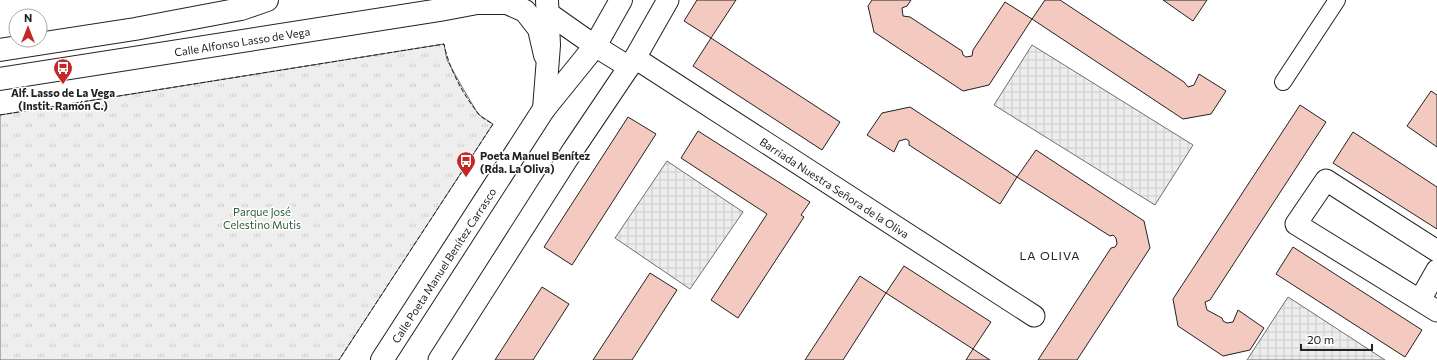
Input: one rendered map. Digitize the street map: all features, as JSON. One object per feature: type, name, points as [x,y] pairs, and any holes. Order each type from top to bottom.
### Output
[{"type":"main road","points":[[0,50],[142,28],[241,9],[267,0]]},
{"type":"main road","name":"Calle Poeta Manuel Benítez Carrasco","points":[[382,360],[544,109],[595,46],[621,0]]},
{"type":"main road","name":"Calle Alfonso Lasso de Vega","points":[[0,80],[480,1],[508,3],[525,11],[539,29],[548,68]]},
{"type":"main road","name":"Calle Poeta Manuel Benítez Carrasco","points":[[544,109],[548,68],[548,6]]},
{"type":"street","points":[[439,360],[573,150],[632,62],[668,0]]},
{"type":"street","points":[[1283,82],[1337,0]]},
{"type":"street","name":"Barriada Nuestra Señora de la Oliva","points":[[548,6],[595,46],[632,62],[858,201],[1034,316]]},
{"type":"street","points":[[1437,251],[1326,180],[1296,224],[1428,306],[1437,270]]},
{"type":"green space","name":"Parque José Celestino Mutis","points":[[444,44],[447,60],[478,114],[493,124],[339,360],[0,360],[0,115]]},
{"type":"shaded area","points":[[1032,45],[1193,145],[1155,205],[994,105]]},
{"type":"shaded area","points":[[667,161],[743,212],[690,289],[615,238]]},
{"type":"shaded area","points":[[1288,297],[1302,306],[1385,360],[1247,360]]},
{"type":"building","points":[[697,0],[736,0],[711,38],[684,21]]},
{"type":"building","points":[[872,0],[911,0],[907,6],[902,8],[903,16],[910,17],[962,51],[963,55],[966,57],[972,56],[973,50],[1005,2],[1032,19],[989,85],[963,91],[874,32],[868,6]]},
{"type":"building","points":[[1045,0],[1060,0],[1184,82],[1188,87],[1194,85],[1199,74],[1226,91],[1211,114],[1183,119],[1032,19]]},
{"type":"building","points":[[1163,0],[1207,0],[1193,21]]},
{"type":"building","points":[[711,38],[840,122],[822,150],[693,66]]},
{"type":"building","points":[[1431,91],[1437,95],[1437,147],[1407,126]]},
{"type":"building","points":[[1300,105],[1326,122],[1210,300],[1205,302],[1207,310],[1222,318],[1223,321],[1227,323],[1233,322],[1238,310],[1264,328],[1250,350],[1223,356],[1178,326],[1173,299]]},
{"type":"building","points":[[910,107],[1017,177],[1000,204],[909,145],[909,141],[906,139],[899,141],[894,152],[867,135],[882,113]]},
{"type":"building","points":[[628,117],[656,134],[572,265],[544,247]]},
{"type":"building","points":[[698,131],[810,202],[801,215],[804,217],[738,318],[711,300],[767,214],[681,158]]},
{"type":"building","points":[[1353,132],[1437,187],[1437,229],[1333,163]]},
{"type":"building","points":[[1036,150],[1144,221],[1150,248],[1077,360],[1038,360],[1111,248],[1115,247],[1117,244],[1116,238],[1113,235],[1110,236],[1017,177]]},
{"type":"building","points":[[1293,247],[1422,330],[1405,357],[1276,274]]},
{"type":"building","points":[[904,266],[991,322],[973,349],[886,293]]},
{"type":"building","points":[[650,273],[677,290],[632,360],[593,360]]},
{"type":"building","points":[[860,276],[886,293],[843,360],[805,360]]},
{"type":"building","points":[[542,287],[569,304],[533,360],[495,360]]},
{"type":"building","points":[[973,349],[990,360],[966,360]]},
{"type":"fence","points":[[0,115],[444,44],[449,62],[467,98],[481,116],[493,124],[339,360]]},
{"type":"place","name":"Alf. Lasso de La Vega (Instit. Ramón C.)","points":[[63,85]]},
{"type":"place","name":"Poeta Manuel Benítez (Rda. La Oliva)","points":[[466,178]]},
{"type":"district","name":"LA OLIVA","points":[[1050,255]]}]
